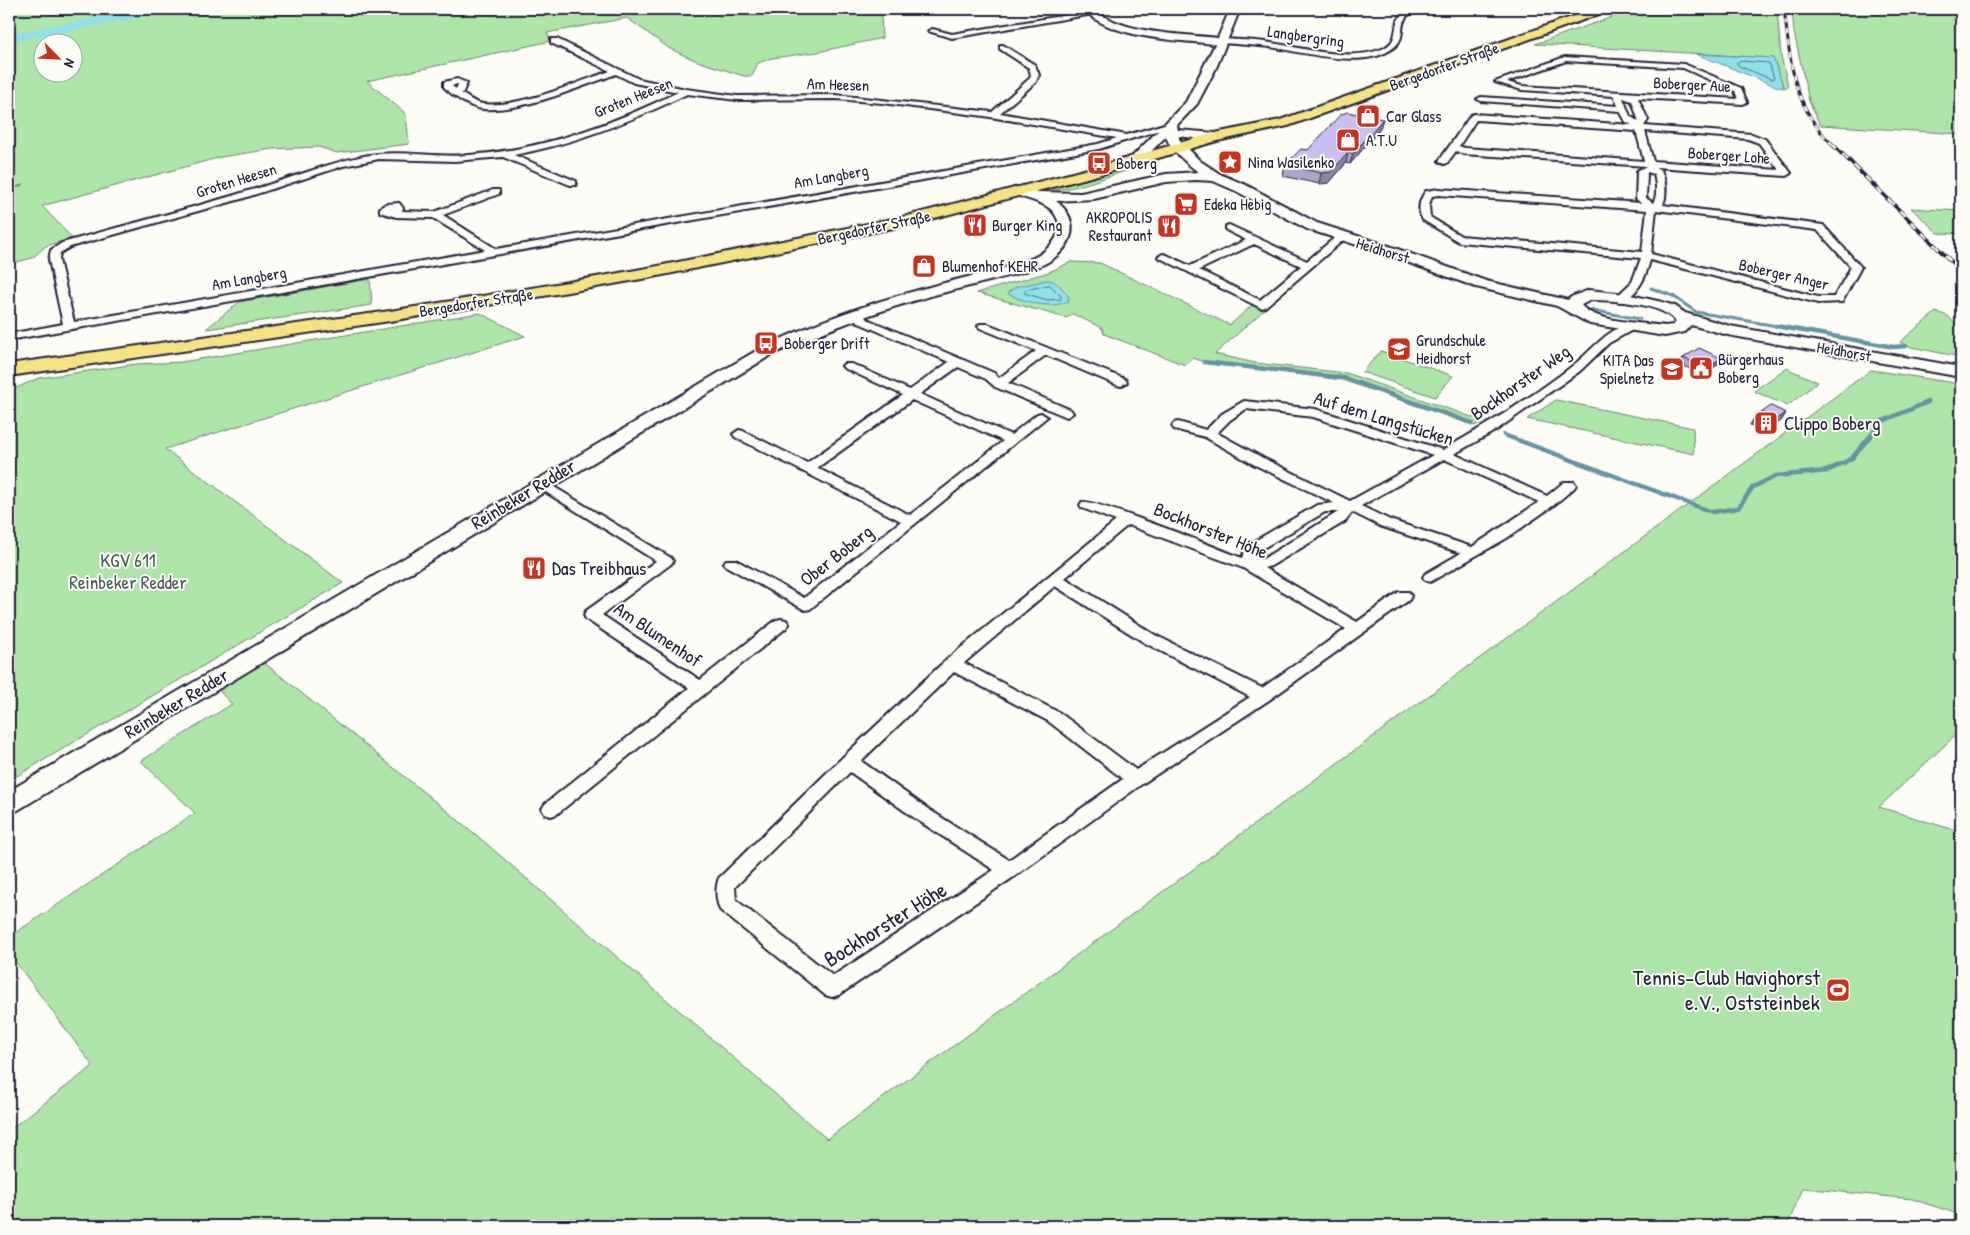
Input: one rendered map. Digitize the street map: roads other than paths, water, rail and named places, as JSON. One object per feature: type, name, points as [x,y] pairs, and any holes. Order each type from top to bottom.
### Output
[{"type":"main road","name":"Bergedorfer Straße","points":[[9,370],[390,316],[568,287],[653,272],[1044,190],[1118,177],[1186,143],[1253,138],[1283,123],[1604,9]]},
{"type":"main road","name":"Bergedorfer Straße","points":[[940,213],[1019,191],[1044,190],[1186,143],[1283,123]]},
{"type":"street","points":[[1134,161],[1186,143],[1196,97],[1235,9]]},
{"type":"street","name":"Langbergring","points":[[1221,41],[1269,45],[1331,55],[1367,55],[1391,46],[1398,38],[1402,17],[1407,13],[1423,9]]},
{"type":"street","points":[[932,31],[952,36],[1090,11],[1106,22],[1135,30],[1221,41]]},
{"type":"street","name":"Am Heesen","points":[[554,41],[637,81],[686,91],[738,98],[848,98],[994,114],[1128,138]]},
{"type":"street","points":[[994,114],[1033,80],[1035,74],[1032,67],[1025,61],[1003,47]]},
{"type":"street","name":"Boberger Aue","points":[[1565,59],[1684,66],[1738,90],[1744,102],[1624,94],[1522,88],[1496,83],[1565,59]]},
{"type":"street","points":[[458,94],[477,106],[501,106],[562,90],[615,72]]},
{"type":"street","name":"Groten Heesen","points":[[69,326],[54,260],[55,252],[66,245],[262,190],[333,165],[388,156],[412,155],[467,158],[504,154],[609,124],[686,91]]},
{"type":"street","points":[[1640,127],[1644,120],[1635,99],[1624,94],[1618,97],[1627,118],[1640,127],[1651,167],[1658,172],[1661,198],[1660,204],[1652,208]]},
{"type":"street","points":[[1482,96],[1624,109]]},
{"type":"street","name":"Boberger Lohe","points":[[1444,161],[1474,117],[1640,127],[1756,138],[1762,142],[1786,173],[1651,167],[1463,151],[1454,147]]},
{"type":"street","name":"Am Langberg","points":[[9,337],[1090,148],[1128,138],[1186,143]]},
{"type":"street","name":"Heidhorst","points":[[1186,143],[1195,164],[1215,177],[1312,226],[1481,284],[1566,304],[1577,303],[1595,295],[1648,303],[1668,308],[1681,322],[1961,372]]},
{"type":"street","name":"Heidhorst","points":[[1186,143],[1240,188]]},
{"type":"street","name":"Groten Heesen","points":[[504,154],[573,183]]},
{"type":"street","points":[[1651,167],[1642,172],[1641,199],[1652,208]]},
{"type":"street","points":[[1044,190],[1066,198],[1095,195],[1166,177],[1215,177]]},
{"type":"street","name":"Boberger Anger","points":[[1429,193],[1652,208],[1820,227],[1856,267],[1838,300],[1818,300],[1646,255],[1459,239],[1426,218],[1423,213],[1426,196],[1434,179]]},
{"type":"street","name":"Reinbeker Redder","points":[[9,802],[541,483],[767,351],[855,313],[898,299],[1033,264],[1045,257],[1061,242],[1062,238],[1039,205],[1044,190]]},
{"type":"street","points":[[396,214],[434,215],[496,192]]},
{"type":"street","points":[[1648,303],[1639,291],[1638,282],[1646,255],[1652,208]]},
{"type":"street","points":[[434,215],[495,252]]},
{"type":"street","points":[[1229,228],[1308,265]]},
{"type":"street","points":[[1163,256],[1261,304],[1342,237]]},
{"type":"street","points":[[1191,270],[1254,240]]},
{"type":"street","points":[[1619,299],[1638,282]]},
{"type":"street","name":"Heidhorst","points":[[1577,303],[1583,316],[1596,321],[1665,331],[1681,322]]},
{"type":"street","points":[[855,313],[863,321],[990,376],[999,384],[1067,413]]},
{"type":"street","points":[[1596,321],[1606,332],[1605,341]]},
{"type":"street","points":[[984,326],[1121,382]]},
{"type":"street","name":"Bockhorster Weg","points":[[1348,506],[1342,518],[1266,563],[1248,565],[1251,549],[1314,512],[1322,508],[1348,506],[1504,420],[1576,369],[1605,341],[1632,326]]},
{"type":"street","points":[[999,384],[1044,351]]},
{"type":"street","points":[[739,434],[807,469],[958,362]]},
{"type":"street","points":[[848,366],[1012,440]]},
{"type":"street","name":"Auf dem Langstücken","points":[[1209,434],[1226,416],[1244,405],[1315,414],[1443,454],[1550,502]]},
{"type":"street","name":"Ober Boberg","points":[[731,563],[805,605],[1041,417]]},
{"type":"street","points":[[1178,426],[1209,434],[1258,461],[1385,523],[1473,552]]},
{"type":"street","name":"Ober Boberg","points":[[807,469],[911,521]]},
{"type":"street","name":"Am Blumenhof","points":[[541,483],[666,561],[591,614],[700,688]]},
{"type":"street","points":[[1430,577],[1473,552],[1550,502],[1569,485]]},
{"type":"street","name":"Bockhorster Höhe","points":[[1087,504],[1248,565],[1356,628]]},
{"type":"street","name":"Bockhorster Höhe","points":[[1127,519],[952,664],[849,762],[726,884],[727,904],[832,988],[1009,870],[1136,780],[1263,696],[1356,628],[1404,596]]},
{"type":"street","points":[[1055,579],[1150,640],[1263,696]]},
{"type":"street","name":"Am Blumenhof","points":[[552,809],[781,624]]},
{"type":"street","points":[[952,664],[1054,717],[1136,780]]},
{"type":"street","points":[[849,762],[922,814],[1009,870]]},
{"type":"water","points":[[1696,54],[1773,58],[1784,88],[1778,87]]},
{"type":"water","points":[[1050,280],[1059,286],[1069,297],[1068,301],[1054,305],[1038,304],[1007,293],[1016,287]]},
{"type":"waterway","points":[[9,38],[164,9]]},
{"type":"waterway","points":[[1481,288],[1490,291]]},
{"type":"waterway","points":[[1651,288],[1673,296],[1696,312],[1783,327]]},
{"type":"waterway","points":[[1516,297],[1533,300]]},
{"type":"waterway","points":[[1585,309],[1640,319]]},
{"type":"waterway","points":[[1776,326],[1894,347],[1906,346]]},
{"type":"waterway","points":[[1824,352],[1854,358]]},
{"type":"waterway","points":[[1204,362],[1344,378],[1472,423]]},
{"type":"waterway","points":[[1504,435],[1712,512],[1738,508],[1753,487],[1776,476],[1827,471],[1851,459],[1883,421],[1928,402]]},
{"type":"railway","points":[[1784,9],[1791,64],[1801,98],[1818,129],[1832,144]]},
{"type":"railway","points":[[1832,144],[1961,271]]},
{"type":"place","name":"Car Glass","points":[[1368,116]]},
{"type":"place","name":"A.T.U","points":[[1348,140]]},
{"type":"place","name":"Nina Wasilenko","points":[[1230,162]]},
{"type":"place","name":"Boberg","points":[[1099,163]]},
{"type":"place","name":"Edeka Hebig","points":[[1186,204]]},
{"type":"place","name":"Burger King","points":[[975,225]]},
{"type":"place","name":"AKROPOLIS Restaurant","points":[[1169,226]]},
{"type":"place","name":"Blumenhof KEHR","points":[[924,266]]},
{"type":"place","name":"Boberger Drift","points":[[766,343]]},
{"type":"place","name":"Grundschule Heidhorst","points":[[1399,349]]},
{"type":"place","name":"Bürgerhaus Boberg","points":[[1701,368]]},
{"type":"place","name":"KITA Das Spielnetz","points":[[1672,369]]},
{"type":"place","name":"Clippo Boberg","points":[[1766,423]]},
{"type":"place","name":"Das Treibhaus","points":[[534,568]]},
{"type":"place","name":"Tennis-Club Havighorst e.V., Oststeinbek","points":[[1838,990]]},
{"type":"park label","name":"KGV 611 Reinbeker Redder","points":[[128,571]]}]
